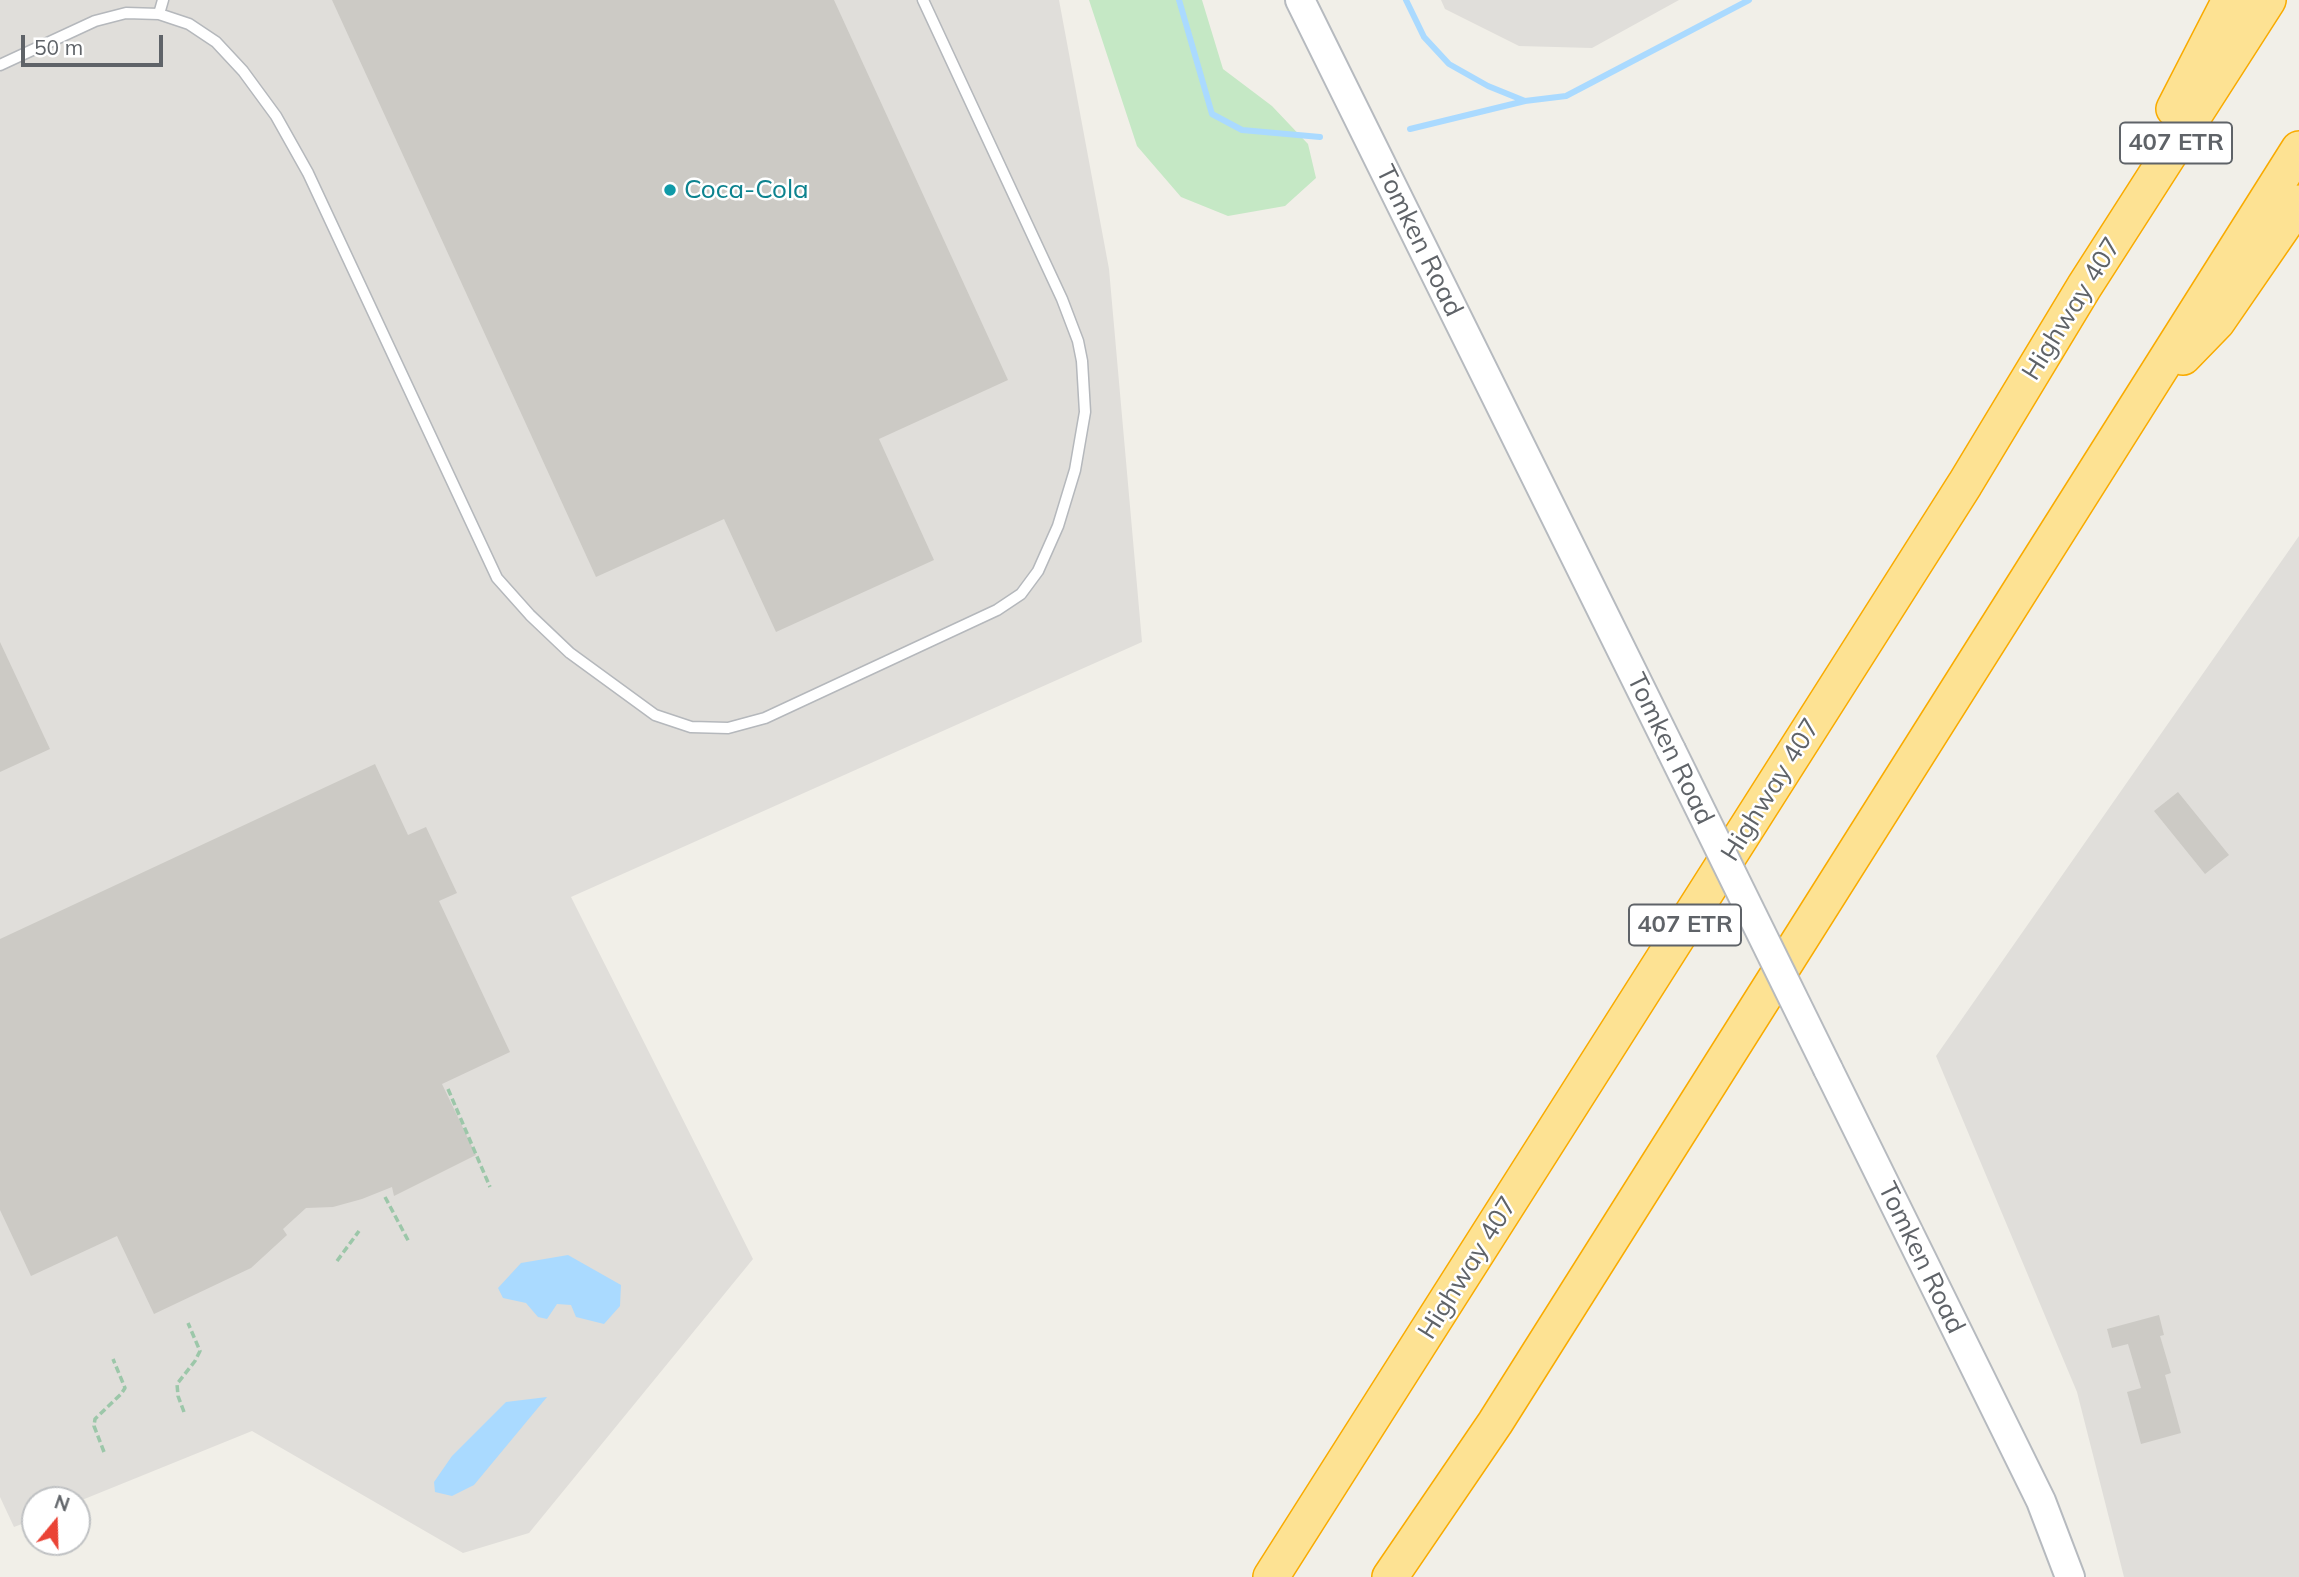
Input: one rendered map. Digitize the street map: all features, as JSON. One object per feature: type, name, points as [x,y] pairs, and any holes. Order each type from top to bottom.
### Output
[{"type":"highway","points":[[2084,287],[2230,0]]},
{"type":"highway","name":"Highway 407","points":[[1270,1571],[1965,484],[2084,287],[2268,0]]},
{"type":"highway","points":[[1390,1577],[1495,1423],[2299,149]]},
{"type":"highway","points":[[2139,402],[2217,322],[2299,202]]},
{"type":"main road","name":"Tomken Road","points":[[1300,0],[2041,1501],[2070,1577]]},
{"type":"lane","points":[[159,14],[163,0]]},
{"type":"lane","points":[[0,65],[95,21],[126,13],[159,14],[189,24],[216,42],[243,71],[276,117],[308,173],[497,578],[530,615],[570,653],[655,715],[691,727],[728,728],[777,713],[997,610],[1021,594],[1038,571],[1058,526],[1075,470],[1085,412],[1079,341],[923,0]]},
{"type":"path","points":[[448,1089],[490,1187]]},
{"type":"path","points":[[385,1197],[409,1242]]},
{"type":"path","points":[[337,1261],[359,1231]]},
{"type":"path","points":[[184,1412],[177,1384],[201,1351],[188,1323]]},
{"type":"path","points":[[104,1452],[94,1426],[96,1419],[125,1388],[113,1359]]},
{"type":"shaded area","points":[[0,0],[1059,0],[1109,269],[1142,642],[571,897],[753,1259],[529,1533],[463,1553],[252,1431],[91,1496],[91,1486],[21,1486],[21,1524],[14,1527],[0,1497]]},
{"type":"shaded area","points":[[1441,0],[1679,0],[1592,48],[1519,46],[1445,9]]},
{"type":"shaded area","points":[[2299,536],[2299,1577],[2124,1577],[2077,1392],[1936,1056]]},
{"type":"green space","points":[[1089,0],[1202,0],[1223,69],[1272,106],[1308,144],[1316,178],[1285,206],[1228,216],[1181,197],[1137,146]]},
{"type":"water","points":[[568,1255],[621,1285],[620,1306],[604,1324],[576,1317],[571,1305],[557,1304],[547,1319],[538,1317],[526,1303],[503,1298],[498,1288],[521,1263]]},
{"type":"water","points":[[547,1397],[474,1485],[452,1496],[435,1492],[434,1482],[452,1456],[506,1402]]},
{"type":"building","name":"Coca-Cola","points":[[332,0],[834,0],[1008,380],[879,439],[934,560],[776,632],[724,519],[596,577]]},
{"type":"building","points":[[0,642],[50,749],[0,772]]},
{"type":"building","points":[[375,764],[408,835],[426,827],[457,893],[439,901],[510,1052],[442,1084],[476,1155],[394,1196],[392,1187],[333,1207],[306,1208],[283,1229],[287,1235],[251,1268],[154,1314],[117,1236],[31,1276],[0,1210],[0,939]]},
{"type":"building","points":[[2178,792],[2229,855],[2205,874],[2154,811]]},
{"type":"building","points":[[2159,1315],[2164,1335],[2160,1336],[2171,1373],[2165,1375],[2181,1433],[2141,1444],[2127,1392],[2141,1388],[2128,1344],[2112,1348],[2107,1329]]},
{"type":"waterway","points":[[1179,0],[1212,114],[1242,130],[1320,137]]},
{"type":"waterway","points":[[1406,0],[1424,37],[1449,64],[1488,86],[1525,101]]},
{"type":"waterway","points":[[1410,129],[1525,101],[1566,96],[1749,0]]},
{"type":"place","name":"Coca-Cola","points":[[670,190]]}]
